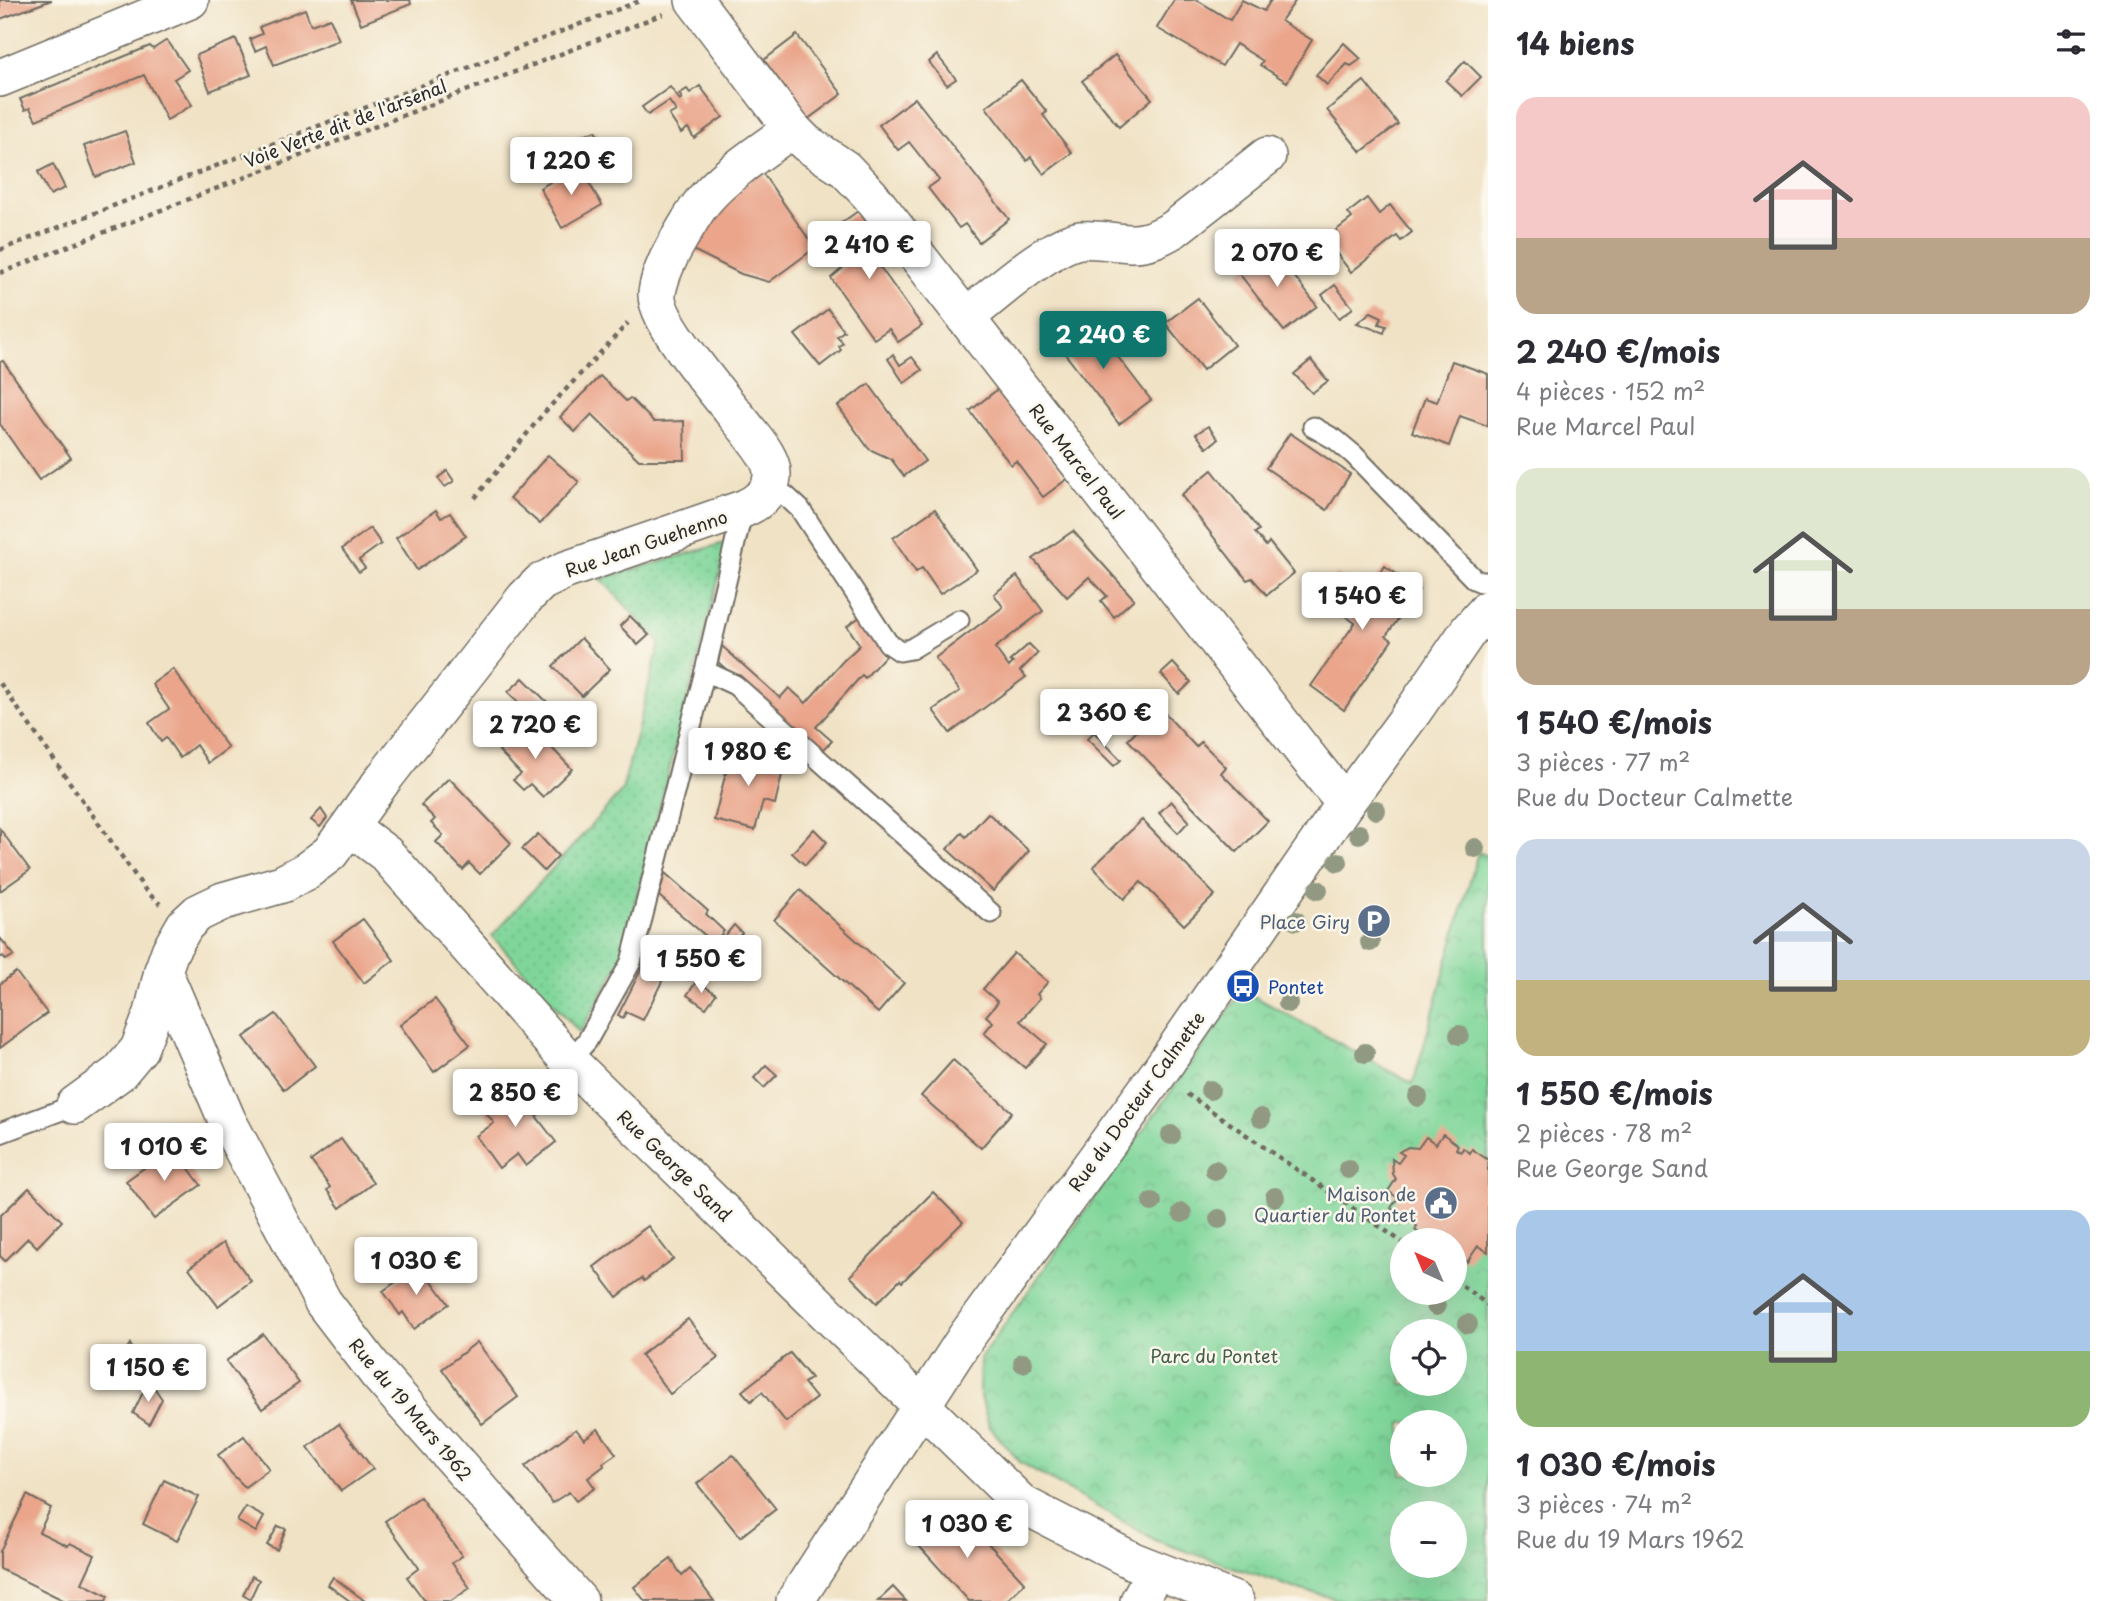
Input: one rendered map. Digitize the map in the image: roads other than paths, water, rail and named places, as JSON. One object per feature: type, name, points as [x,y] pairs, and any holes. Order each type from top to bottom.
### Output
[{"type":"street","points":[[0,78],[190,0]]},
{"type":"street","name":"Rue Marcel Paul","points":[[694,1],[792,129],[806,143],[845,169],[870,195],[1311,762],[1346,802]]},
{"type":"street","points":[[756,498],[773,474],[769,462],[756,441],[680,343],[663,317],[657,295],[664,267],[704,199],[792,129]]},
{"type":"street","points":[[965,318],[1061,246],[1081,240],[1137,243],[1157,238],[1174,229],[1267,156]]},
{"type":"street","name":"Rue Jean Guehenno","points":[[75,1105],[119,1073],[139,1049],[153,1013],[170,951],[185,925],[198,913],[223,901],[282,884],[305,872],[330,853],[384,778],[525,598],[541,582],[756,498]]},
{"type":"street","name":"Rue du Docteur Calmette","points":[[795,1601],[966,1337],[1158,1074],[1469,630],[1488,609]]},
{"type":"street","name":"Rue George Sand","points":[[350,827],[387,854],[569,1061],[1022,1504],[1133,1562],[1147,1586],[1236,1601]]},
{"type":"street","name":"Rue du 19 Mars 1962","points":[[163,971],[227,1120],[323,1302],[378,1374],[579,1601]]},
{"type":"lane","points":[[1314,427],[1336,440],[1353,455],[1474,579],[1488,582]]},
{"type":"lane","points":[[569,1061],[587,1041],[631,962],[705,671],[756,498],[786,496],[800,509],[888,643],[900,651],[911,649],[959,620]]},
{"type":"lane","points":[[705,671],[735,685],[991,914]]},
{"type":"lane","points":[[0,1133],[75,1105]]},
{"type":"place","name":"Place Giry","points":[[1374,921]]},
{"type":"place","name":"Pontet","points":[[1243,986]]},
{"type":"place","name":"Maison de Quartier du Pontet","points":[[1441,1203]]},
{"type":"park label","name":"Parc du Pontet","points":[[1214,1355]]}]
